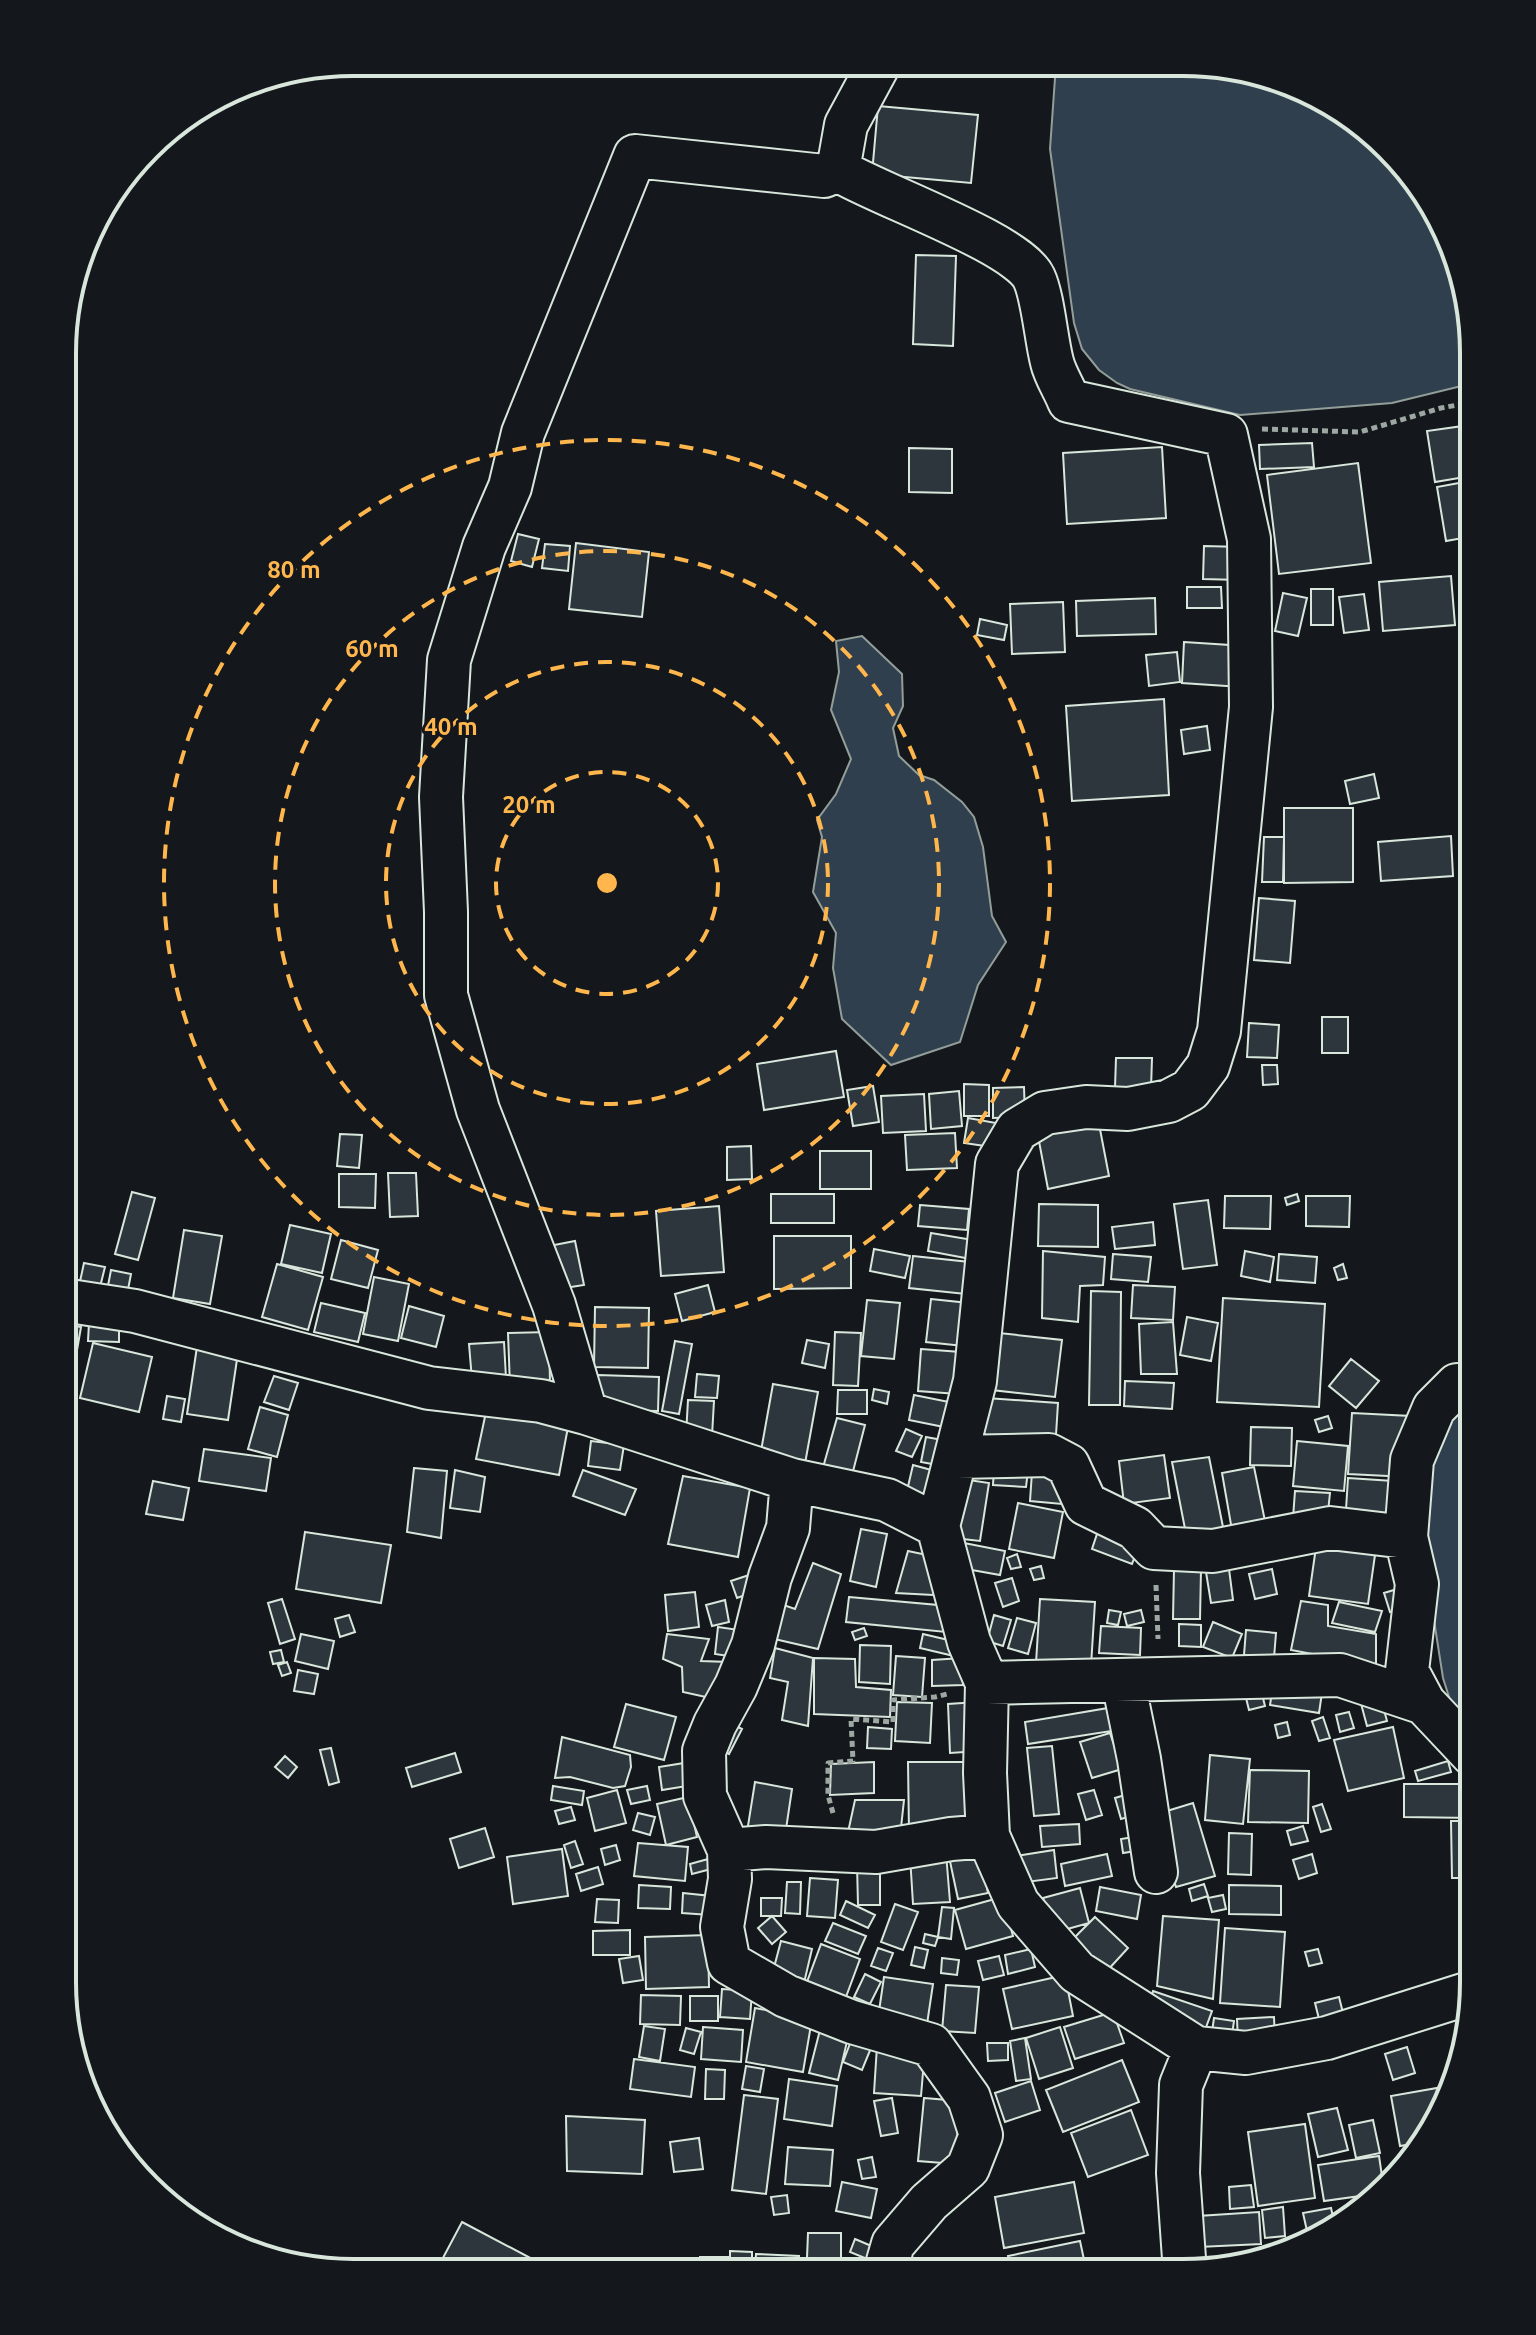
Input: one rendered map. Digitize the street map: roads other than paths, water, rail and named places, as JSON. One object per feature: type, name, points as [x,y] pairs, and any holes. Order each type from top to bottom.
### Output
[{"type":"street","points":[[838,170],[846,125],[872,76]]},
{"type":"street","points":[[586,1413],[554,1305],[478,1110],[446,995],[441,797],[449,660],[484,547],[510,487],[523,433],[635,156],[824,176],[838,170]]},
{"type":"street","points":[[838,170],[879,192],[996,244],[1018,259],[1034,278],[1052,365],[1069,401],[1226,435],[1249,539],[1251,707],[1219,1031],[1208,1066],[1190,1090],[1169,1101],[1128,1109],[1086,1107],[1045,1113],[1017,1130],[997,1164],[975,1381],[938,1526],[969,1642],[987,1683],[985,1773],[988,1836],[1018,1904],[1077,1972],[1196,2048],[1246,2053],[1327,2038],[1459,1996]]},
{"type":"street","points":[[76,1302],[135,1311],[429,1388],[541,1401],[792,1480],[887,1500],[938,1526]]},
{"type":"street","points":[[1457,1385],[1434,1408],[1412,1460],[1406,1537],[1417,1584],[1407,1671],[1424,1703],[1459,1740]]},
{"type":"street","points":[[957,1457],[1049,1455],[1068,1465],[1086,1504],[1135,1528],[1154,1548],[1213,1551],[1330,1528],[1406,1537]]},
{"type":"street","points":[[792,1480],[788,1528],[770,1577],[753,1645],[704,1751],[705,1796],[729,1850],[730,1879],[722,1927],[729,1963],[786,1996],[839,2017],[931,2045],[969,2098],[981,2135],[968,2168],[929,2202],[893,2244],[889,2259]]},
{"type":"street","points":[[987,1683],[1340,1675],[1424,1703]]},
{"type":"street","points":[[1142,1681],[1139,1759],[1156,1872]]},
{"type":"street","points":[[729,1850],[766,1847],[876,1852],[988,1836]]},
{"type":"street","points":[[1184,2259],[1178,2173],[1181,2085],[1196,2048]]},
{"type":"water","points":[[1055,76],[1219,78],[1255,85],[1322,113],[1352,133],[1379,157],[1403,184],[1423,214],[1439,247],[1455,299],[1460,386],[1392,403],[1240,415],[1130,389],[1117,383],[1099,370],[1082,349],[1074,323],[1050,149]]},
{"type":"water","points":[[862,636],[902,674],[903,706],[893,728],[899,756],[919,775],[934,780],[962,802],[974,817],[983,847],[992,916],[1006,942],[978,985],[960,1042],[891,1065],[842,1019],[833,968],[836,933],[813,892],[822,837],[817,820],[836,794],[851,759],[831,710],[839,672],[836,641]]},
{"type":"water","points":[[1459,1411],[1459,1724],[1443,1678],[1421,1537],[1430,1461],[1453,1412]]}]
